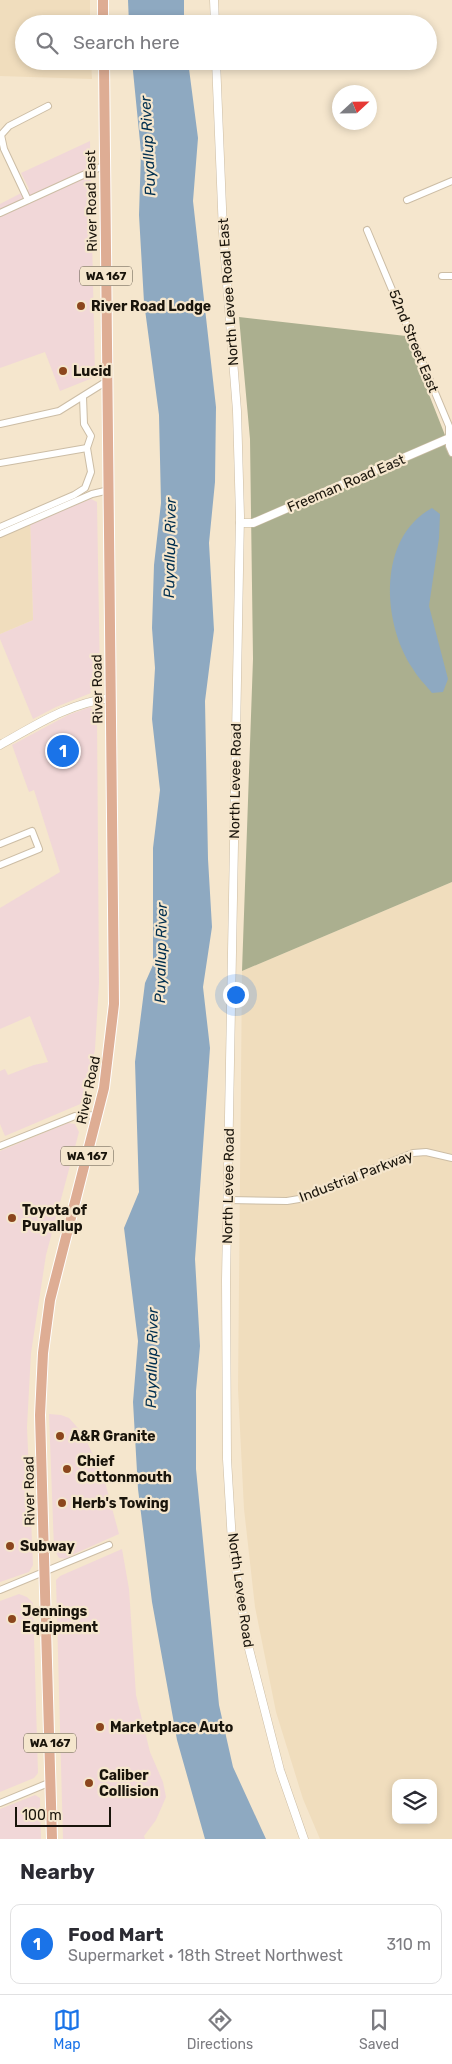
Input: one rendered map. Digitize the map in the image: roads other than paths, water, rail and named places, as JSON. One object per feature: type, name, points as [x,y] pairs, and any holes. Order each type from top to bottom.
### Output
[{"type":"main road","points":[[103,0],[103,15]]},
{"type":"main road","name":"River Road East","points":[[104,70],[109,490]]},
{"type":"main road","name":"River Road","points":[[52,1839],[40,1415],[43,1353],[50,1300],[108,1066],[114,1004],[109,490]]},
{"type":"street","points":[[214,0],[214,15]]},
{"type":"street","name":"North Levee Road East","points":[[216,70],[223,232],[237,411],[240,523]]},
{"type":"street","points":[[28,200],[1,140],[2,132],[9,126],[48,106]]},
{"type":"street","points":[[0,213],[105,165]]},
{"type":"street","points":[[407,200],[452,181]]},
{"type":"street","name":"52nd Street East","points":[[368,230],[449,426],[452,453]]},
{"type":"street","points":[[442,276],[452,276]]},
{"type":"street","points":[[0,424],[59,411],[107,381]]},
{"type":"street","points":[[0,527],[85,488],[92,472],[87,448],[91,436],[84,424],[83,397]]},
{"type":"street","name":"Freeman Road East","points":[[240,523],[253,523],[450,438]]},
{"type":"street","points":[[0,463],[87,448]]},
{"type":"street","points":[[0,534],[92,494],[109,490]]},
{"type":"street","name":"North Levee Road","points":[[240,523],[226,1280],[226,1433],[232,1542],[247,1641],[280,1770],[304,1839]]},
{"type":"street","points":[[0,745],[58,713],[86,702],[111,698]]},
{"type":"street","points":[[0,844],[32,831],[39,849],[0,865]]},
{"type":"street","points":[[0,1146],[75,1116],[97,1115]]},
{"type":"street","name":"Industrial Parkway","points":[[228,1200],[287,1201],[299,1199],[414,1153],[426,1152],[452,1158]]},
{"type":"street","points":[[0,1590],[109,1544]]},
{"type":"street","points":[[0,1802],[51,1782]]},
{"type":"water","points":[[128,0],[184,0],[184,15],[129,15]]},
{"type":"water","name":"Puyallup River","points":[[133,70],[189,70],[198,138],[193,201],[216,407],[215,482],[209,543],[214,630],[205,701],[208,859],[212,927],[203,987],[210,1048],[195,1259],[200,1346],[196,1391],[196,1469],[219,1705],[233,1767],[266,1839],[205,1839],[177,1740],[152,1602],[138,1489],[133,1402],[138,1341],[124,1228],[139,1192],[135,1062],[145,983],[153,965],[153,848],[160,790],[152,719],[155,668],[152,628],[154,565],[161,503],[159,415],[144,302],[139,215],[141,152]]},
{"type":"water","points":[[432,508],[440,514],[439,538],[429,606],[448,679],[443,692],[432,693],[415,672],[403,650],[395,629],[391,606],[390,582],[394,560],[401,539],[414,522]]},
{"type":"place","name":"River Road Lodge","points":[[81,306]]},
{"type":"place","name":"Lucid","points":[[63,371]]},
{"type":"place","name":"Food Mart","points":[[63,751]]},
{"type":"place","name":"Toyota of Puyallup","points":[[12,1218]]},
{"type":"place","name":"A&R Granite","points":[[60,1436]]},
{"type":"place","name":"Chief Cottonmouth","points":[[67,1469]]},
{"type":"place","name":"Herb's Towing","points":[[62,1503]]},
{"type":"place","name":"Subway","points":[[10,1546]]},
{"type":"place","name":"Jennings Equipment","points":[[12,1619]]},
{"type":"place","name":"Marketplace Auto","points":[[100,1727]]},
{"type":"place","name":"Caliber Collision","points":[[89,1783]]}]
